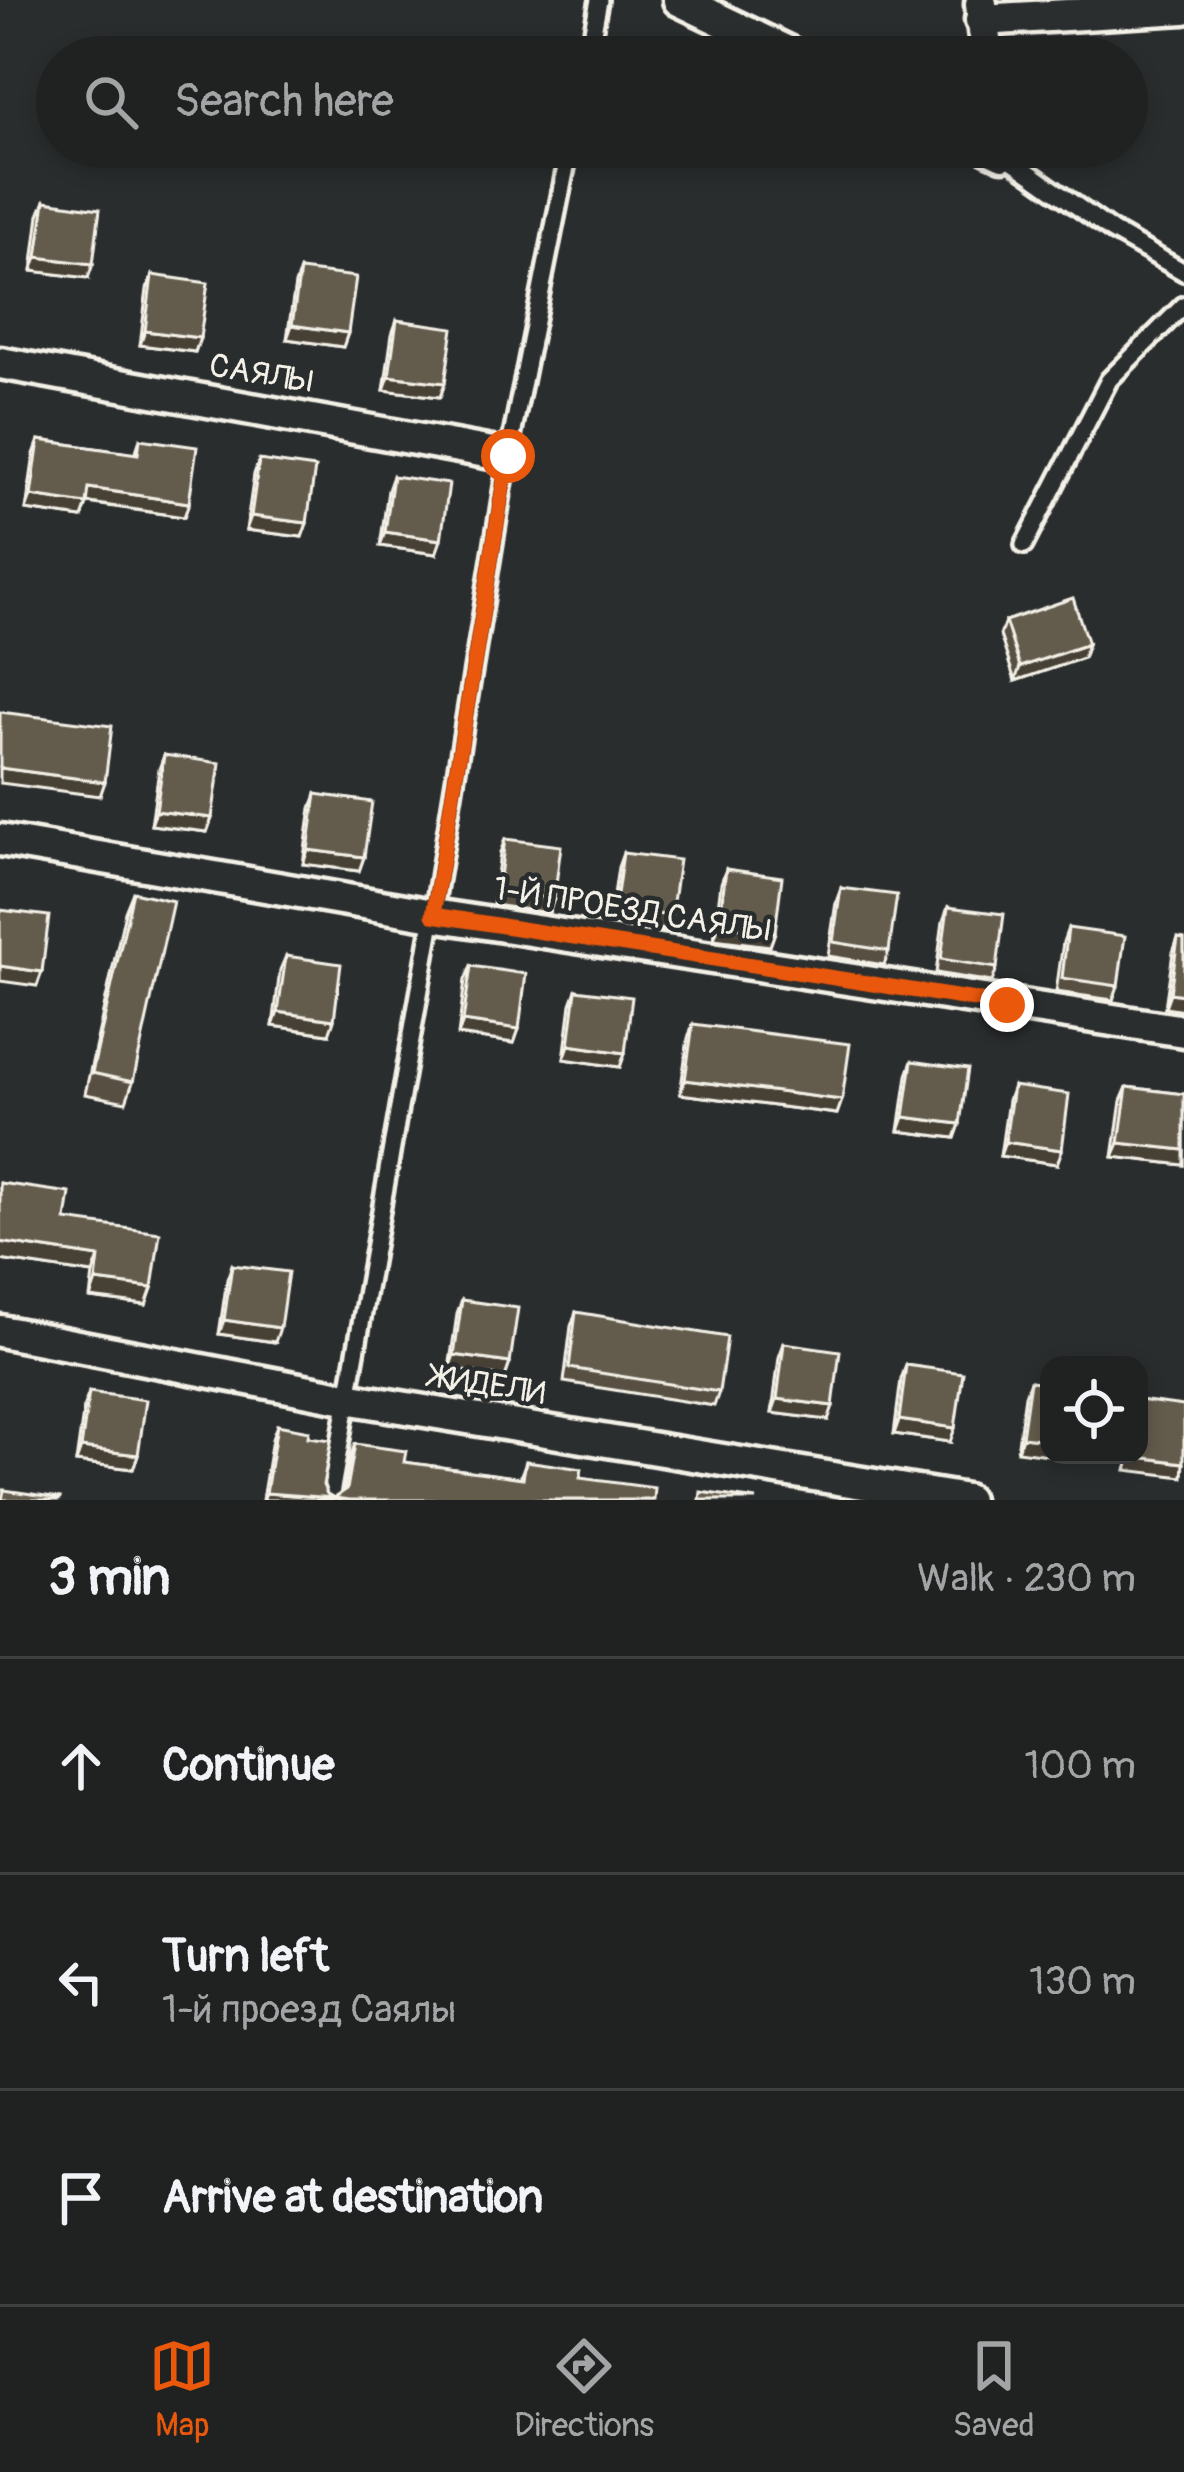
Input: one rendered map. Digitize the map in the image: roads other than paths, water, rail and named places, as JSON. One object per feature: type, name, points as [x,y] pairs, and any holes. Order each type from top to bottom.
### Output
[{"type":"street","points":[[679,0],[754,36]]},
{"type":"street","points":[[981,10],[1184,8]]},
{"type":"street","name":"САЯЛЫ","points":[[0,363],[508,456]]},
{"type":"street","name":"1-Й ПРОЕЗД САЯЛЫ","points":[[0,840],[433,915],[1184,1031]]},
{"type":"street","name":"ЖИДЕЛИ","points":[[0,1331],[346,1398],[967,1500]]},
{"type":"lane","points":[[592,36],[599,0]]},
{"type":"lane","points":[[330,1500],[508,456],[566,168]]},
{"type":"lane","points":[[1023,168],[1112,231],[1184,272]]},
{"type":"lane","points":[[1024,545],[1109,380],[1184,305]]}]
